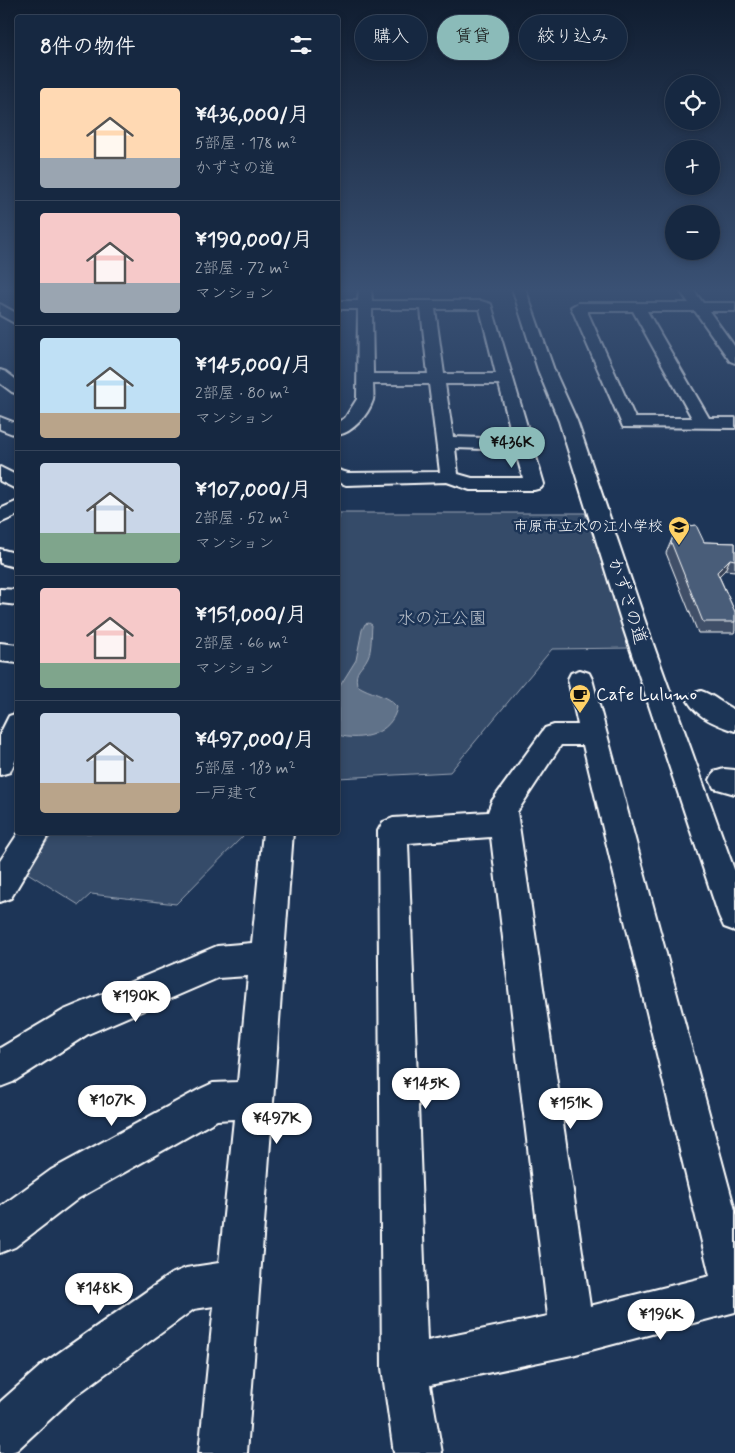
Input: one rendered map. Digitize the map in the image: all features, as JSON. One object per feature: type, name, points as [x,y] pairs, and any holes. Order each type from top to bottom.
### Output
[{"type":"street","points":[[340,429],[351,421],[365,399],[366,356]]},
{"type":"street","points":[[434,356],[448,476]]},
{"type":"street","points":[[340,477],[346,479],[442,478],[448,476],[470,484],[534,484],[499,356]]},
{"type":"street","name":"かずさの道","points":[[541,356],[568,421],[636,630],[735,916]]},
{"type":"street","points":[[599,356],[629,423],[735,423]]},
{"type":"street","points":[[665,356],[703,423]]},
{"type":"street","points":[[0,375],[15,387]]},
{"type":"street","points":[[366,379],[505,378]]},
{"type":"street","points":[[0,422],[15,430]]},
{"type":"street","points":[[445,442],[522,444]]},
{"type":"street","points":[[0,473],[15,482]]},
{"type":"street","points":[[0,517],[15,509]]},
{"type":"street","points":[[0,596],[15,598]]},
{"type":"street","points":[[0,652],[15,654]]},
{"type":"street","points":[[405,1368],[572,1333],[735,1291],[580,678]]},
{"type":"street","points":[[701,701],[718,714],[735,721]]},
{"type":"street","points":[[0,764],[15,730]]},
{"type":"street","points":[[572,1333],[502,810],[554,735],[595,735]]},
{"type":"street","points":[[418,1453],[405,1368],[393,831],[504,824]]},
{"type":"street","points":[[0,888],[9,861],[33,835]]},
{"type":"street","points":[[223,1453],[278,835]]},
{"type":"street","points":[[0,1069],[76,1022],[217,962],[267,958]]},
{"type":"street","points":[[0,1232],[66,1184],[213,1102],[254,1099]]},
{"type":"street","points":[[0,1433],[60,1380],[186,1289],[238,1281]]},
{"type":"green space","name":"水の江公園","points":[[340,513],[585,513],[631,648],[552,649],[450,772],[340,778]]},
{"type":"green space","points":[[52,835],[244,835],[176,904],[91,894],[79,905],[26,872]]},
{"type":"shaded area","points":[[369,623],[372,625],[370,650],[366,661],[358,673],[357,685],[388,699],[397,707],[389,724],[382,730],[365,736],[347,737],[340,735],[340,686],[356,660],[365,624]]},
{"type":"building","points":[[696,525],[704,542],[735,543],[735,560],[730,559],[717,572],[735,612],[735,622],[703,622],[671,542],[675,532],[680,527]]},
{"type":"place","name":"市原市立水の江小学校","points":[[679,546]]},
{"type":"place","name":"Cafe Lulumo","points":[[580,714]]}]
